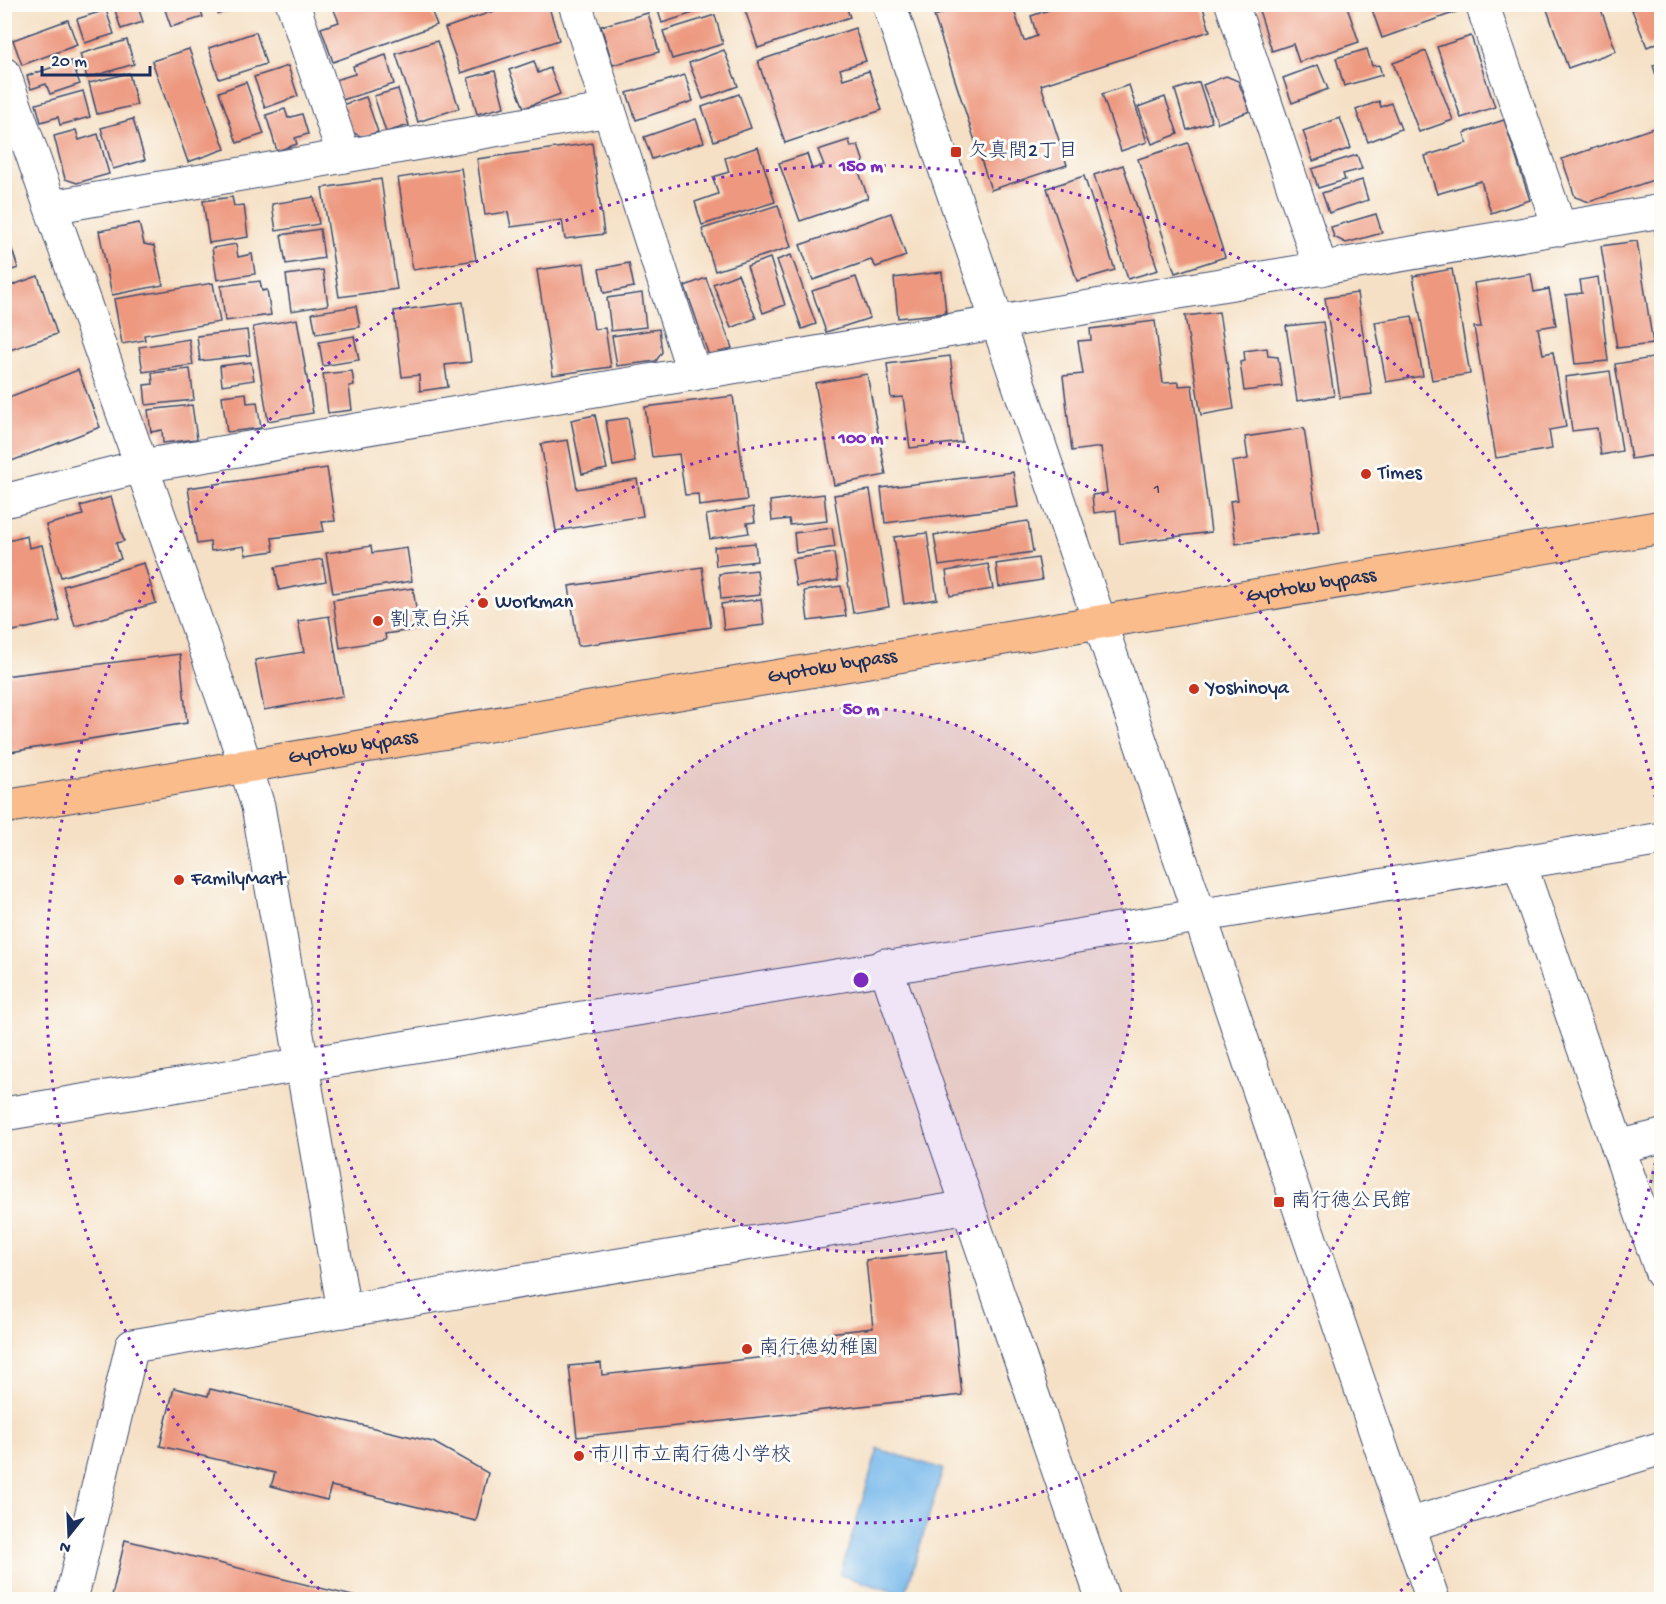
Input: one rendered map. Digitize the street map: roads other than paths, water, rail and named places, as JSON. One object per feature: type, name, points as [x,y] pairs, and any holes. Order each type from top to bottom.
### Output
[{"type":"main road","name":"Gyotoku bypass","points":[[4,807],[1662,527]]},
{"type":"street","points":[[293,4],[344,156]]},
{"type":"street","points":[[575,4],[694,374]]},
{"type":"street","points":[[889,4],[1433,1599]]},
{"type":"street","points":[[1232,4],[1321,269]]},
{"type":"street","points":[[1482,4],[1560,229]]},
{"type":"street","points":[[4,74],[142,466],[258,806],[344,1311]]},
{"type":"street","points":[[51,207],[609,110]]},
{"type":"street","points":[[4,501],[142,466],[1662,212]]},
{"type":"street","points":[[4,1114],[885,966],[1662,839]]},
{"type":"street","points":[[1519,862],[1662,1273]]},
{"type":"street","points":[[885,966],[1103,1599]]},
{"type":"street","points":[[1618,1147],[1662,1136]]},
{"type":"street","points":[[71,1599],[132,1346],[968,1207]]},
{"type":"street","points":[[1408,1525],[1662,1448]]},
{"type":"water","points":[[878,1449],[943,1469],[905,1595],[840,1575]]},
{"type":"place","name":"欠真間2丁目","points":[[956,152]]},
{"type":"place","name":"Times","points":[[1366,474]]},
{"type":"place","name":"Workman","points":[[483,603]]},
{"type":"place","name":"割烹白浜","points":[[378,621]]},
{"type":"place","name":"Yoshinoya","points":[[1194,689]]},
{"type":"place","name":"FamilyMart","points":[[179,880]]},
{"type":"place","name":"南行徳公民館","points":[[1279,1202]]},
{"type":"place","name":"南行徳幼稚園","points":[[747,1349]]},
{"type":"place","name":"市川市立南行徳小学校","points":[[579,1456]]}]
